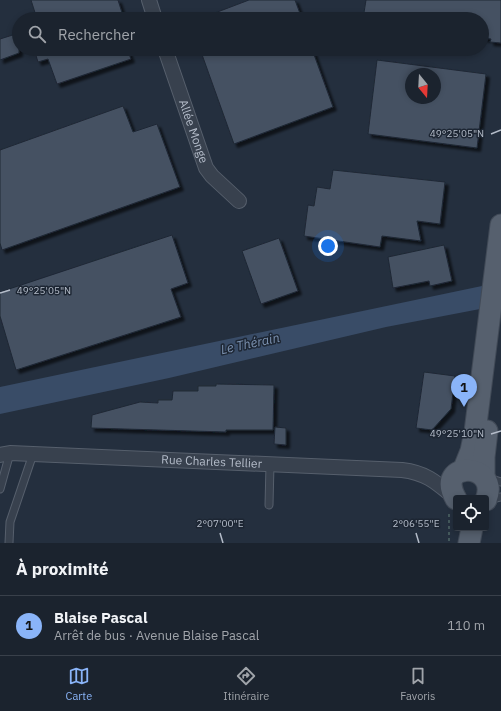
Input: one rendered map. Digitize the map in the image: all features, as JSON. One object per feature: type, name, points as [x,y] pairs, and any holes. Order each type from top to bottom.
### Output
[{"type":"main road","points":[[488,495],[491,478],[484,452],[496,317],[495,272],[501,225]]},
{"type":"main road","points":[[453,495],[453,484],[456,477],[462,471],[471,451],[496,317]]},
{"type":"main road","points":[[462,471],[473,469],[491,478]]},
{"type":"main road","points":[[455,531],[457,543]]},
{"type":"main road","points":[[469,543],[471,531]]},
{"type":"street","points":[[149,0],[153,12]]},
{"type":"street","name":"Allée Monge","points":[[167,56],[206,168],[212,176],[239,202]]},
{"type":"street","name":"Rue Charles Tellier","points":[[5,454],[402,470],[423,474],[462,471]]},
{"type":"street","name":"Rue Charles Tellier","points":[[423,474],[430,478],[453,512]]},
{"type":"lane","points":[[0,490],[5,454]]},
{"type":"lane","points":[[10,543],[10,522],[33,454]]},
{"type":"lane","points":[[269,505],[270,465]]},
{"type":"lane","points":[[489,499],[501,497]]},
{"type":"path","points":[[449,543],[453,512]]},
{"type":"water","name":"Le Thérain","points":[[501,282],[501,305],[386,327],[169,378],[0,414],[0,387]]},
{"type":"building","points":[[31,0],[118,0],[122,12],[35,12]]},
{"type":"building","points":[[249,0],[295,0],[299,12],[217,12]]},
{"type":"building","points":[[366,0],[501,0],[501,43],[490,42],[489,12],[364,12]]},
{"type":"building","points":[[12,35],[12,56],[0,60],[0,39]]},
{"type":"building","points":[[36,56],[130,56],[131,59],[57,84],[48,59],[38,62]]},
{"type":"building","points":[[203,56],[315,56],[333,107],[234,144]]},
{"type":"building","points":[[377,60],[439,68],[405,68],[405,104],[441,104],[441,68],[486,74],[477,148],[368,134]]},
{"type":"building","points":[[123,106],[133,132],[157,124],[180,187],[2,250],[0,243],[0,150]]},
{"type":"building","points":[[333,170],[445,182],[440,224],[417,221],[421,241],[382,236],[380,247],[304,236],[308,205],[314,206],[317,187],[330,189]]},
{"type":"building","points":[[172,235],[188,283],[171,289],[181,317],[16,370],[0,316],[0,292]]},
{"type":"building","points":[[279,238],[298,291],[261,304],[242,251]]},
{"type":"building","points":[[444,245],[452,281],[430,286],[429,281],[393,288],[388,257]]},
{"type":"building","points":[[424,372],[455,376],[451,409],[432,430],[416,428]]},
{"type":"building","points":[[216,384],[274,385],[273,430],[226,430],[226,432],[91,428],[92,415],[140,402],[158,403],[158,400],[172,400],[173,391],[198,391],[198,386],[216,386]]},
{"type":"building","points":[[275,427],[286,428],[286,445],[274,444]]},
{"type":"place","name":"Blaise Pascal","points":[[464,407]]}]
